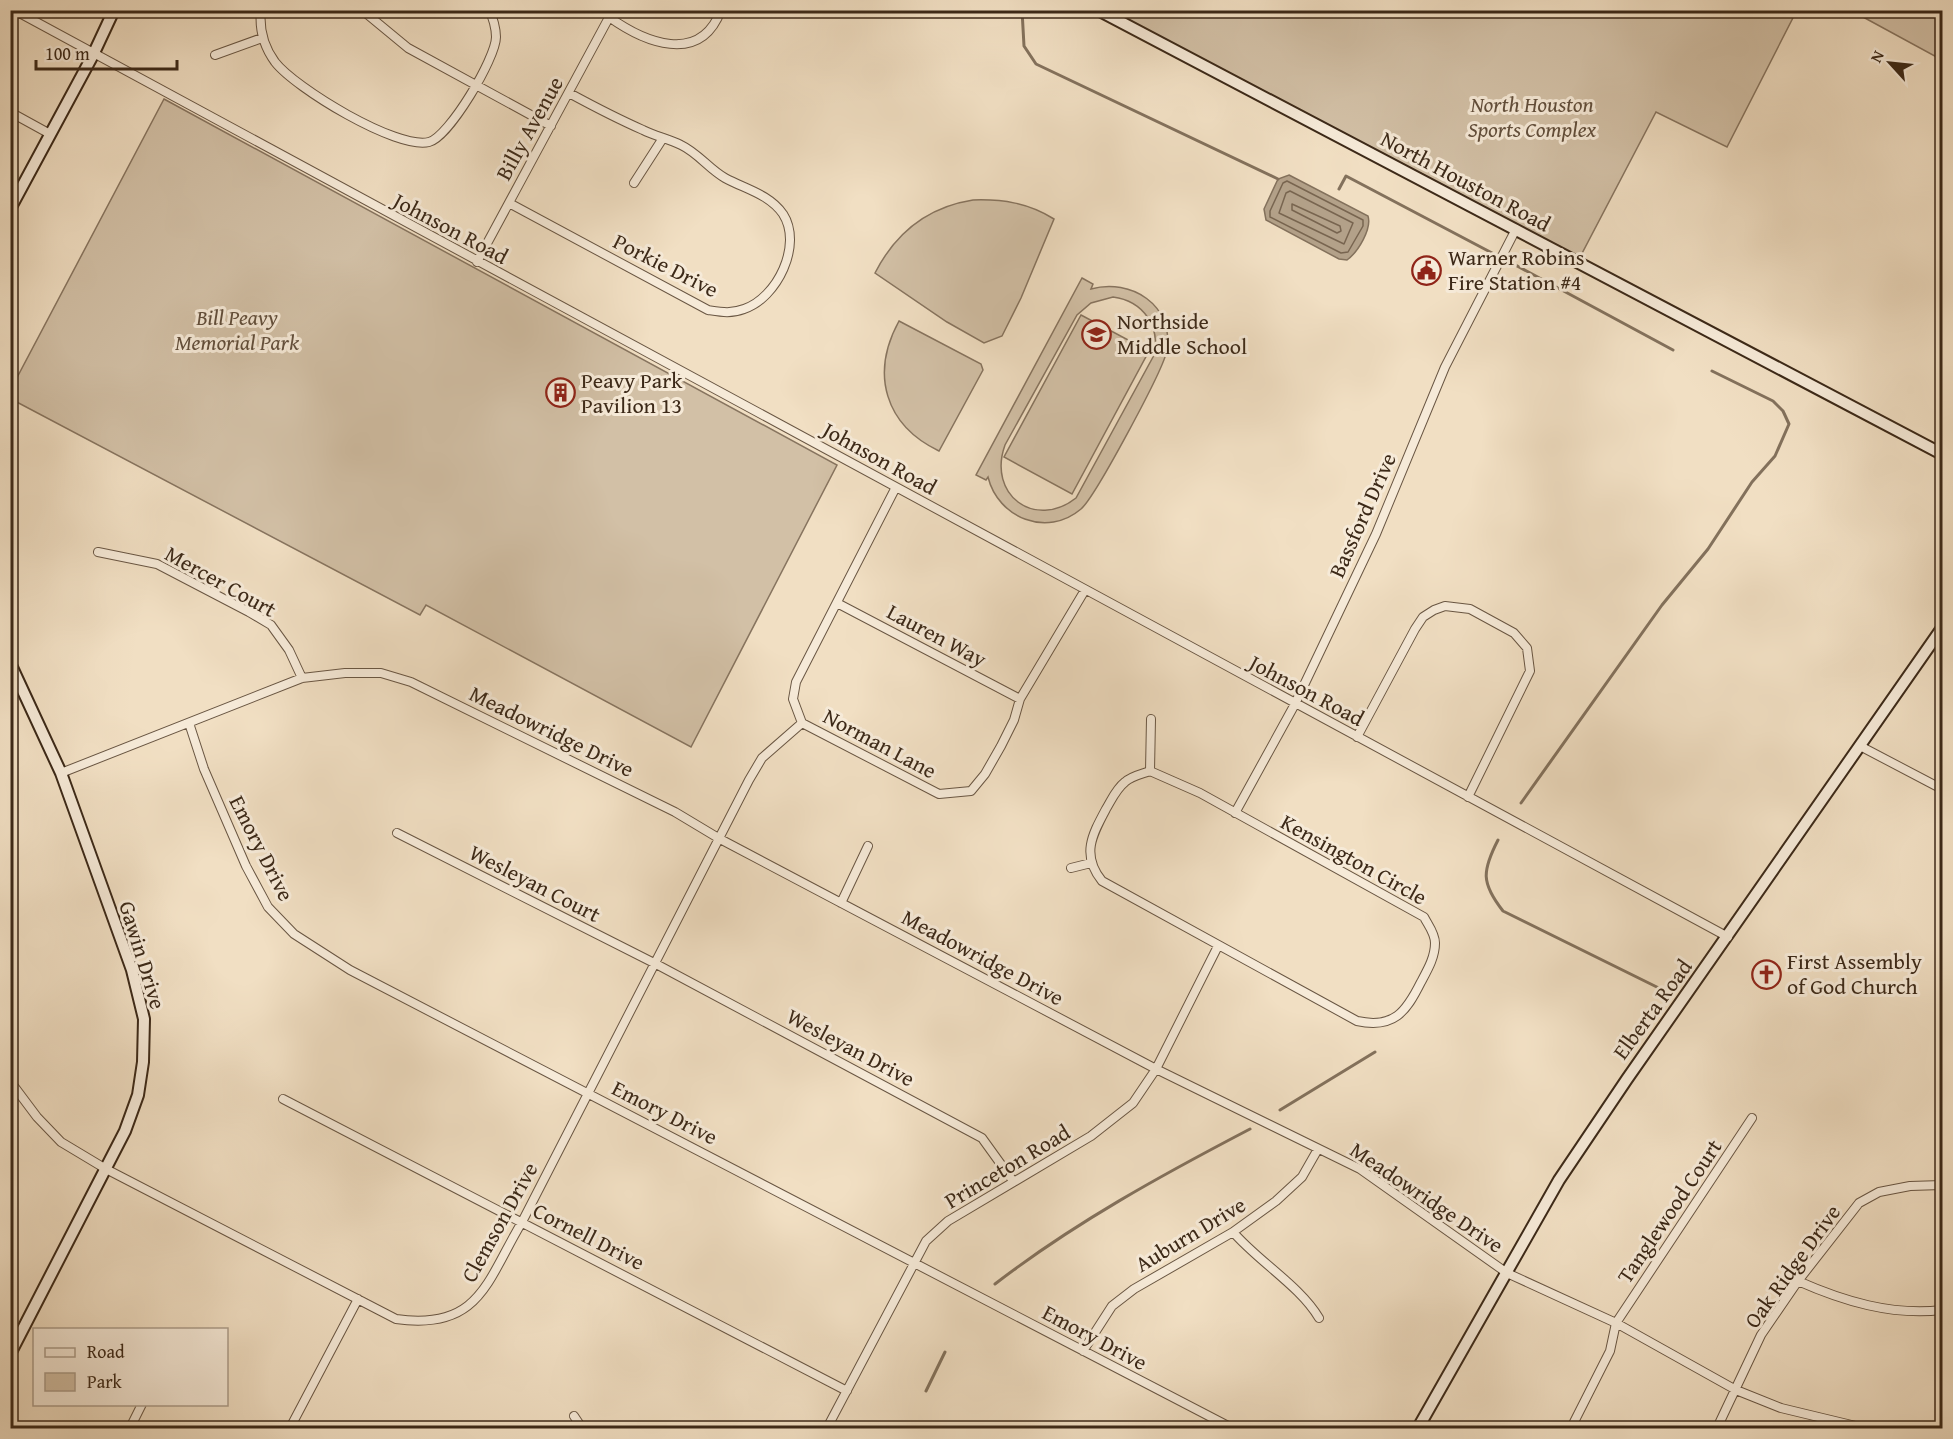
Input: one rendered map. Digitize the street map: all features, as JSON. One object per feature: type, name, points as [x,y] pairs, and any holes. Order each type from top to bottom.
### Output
[{"type":"street","name":"Johnson Road","points":[[14,10],[93,55],[1728,937]]},
{"type":"street","points":[[10,209],[93,55],[114,10]]},
{"type":"street","points":[[261,10],[262,39],[275,63],[307,90],[342,112],[393,137],[428,143],[441,137],[488,66],[496,37],[489,10]]},
{"type":"street","points":[[362,10],[408,48],[551,126]]},
{"type":"street","points":[[611,14],[643,38],[672,46],[705,34],[721,10]]},
{"type":"street","name":"North Houston Road","points":[[1098,10],[1942,454]]},
{"type":"street","name":"Billy Avenue","points":[[477,262],[611,14]]},
{"type":"street","points":[[215,55],[262,39]]},
{"type":"street","name":"Porkie Drive","points":[[509,203],[620,261],[690,303],[708,310],[727,313],[746,309],[766,295],[779,275],[789,254],[790,232],[783,214],[758,192],[726,178],[682,145],[569,93]]},
{"type":"street","points":[[10,112],[50,134]]},
{"type":"street","points":[[634,183],[663,138]]},
{"type":"street","name":"Bassford Drive","points":[[1234,813],[1295,704],[1376,534],[1445,367],[1516,229]]},
{"type":"street","name":"Norman Lane","points":[[896,487],[796,681],[793,699],[802,723],[939,794],[971,790],[985,774],[1014,720],[1020,699],[1085,590]]},
{"type":"street","name":"Mercer Court","points":[[98,552],[157,564],[271,625],[289,650],[302,678]]},
{"type":"street","name":"Lauren Way","points":[[837,603],[1020,699]]},
{"type":"street","points":[[1357,737],[1423,617],[1445,606],[1458,606],[1479,614],[1520,638],[1527,648],[1530,671],[1468,797]]},
{"type":"street","name":"Elberta Road","points":[[1418,1428],[1559,1179],[1627,1078],[1728,937],[1942,628]]},
{"type":"street","name":"Gawin Drive","points":[[10,663],[61,773],[132,970],[144,1019],[143,1062],[138,1095],[125,1131],[10,1354]]},
{"type":"street","name":"Meadowridge Drive","points":[[61,773],[302,678],[345,673],[381,673],[411,682],[675,812],[720,839],[1156,1069],[1360,1170],[1507,1273],[1616,1323],[1736,1390],[1781,1408],[1864,1428]]},
{"type":"street","points":[[1071,868],[1090,863],[1089,854],[1093,833],[1117,789],[1127,780],[1150,771],[1151,719]]},
{"type":"street","name":"Emory Drive","points":[[189,723],[204,769],[246,866],[268,907],[294,934],[350,970],[1232,1428]]},
{"type":"street","name":"Clemson Drive","points":[[10,1081],[61,1142],[106,1169],[396,1319],[416,1322],[444,1317],[465,1309],[483,1293],[522,1222],[762,758],[802,723]]},
{"type":"street","points":[[1860,746],[1942,789]]},
{"type":"street","name":"Kensington Circle","points":[[1090,863],[1102,881],[1115,889],[1357,1021],[1371,1024],[1387,1022],[1409,1005],[1432,961],[1435,941],[1424,917],[1200,793],[1150,771]]},
{"type":"street","name":"Wesleyan Court","points":[[397,833],[656,964]]},
{"type":"street","points":[[841,903],[868,846]]},
{"type":"street","name":"Princeton Road","points":[[827,1428],[926,1241],[948,1221],[1113,1122],[1133,1103],[1156,1069],[1218,946]]},
{"type":"street","name":"Wesleyan Drive","points":[[656,964],[982,1138],[1013,1181]]},
{"type":"street","name":"Cornell Drive","points":[[283,1099],[847,1390]]},
{"type":"street","name":"Tanglewood Court","points":[[1616,1323],[1752,1119]]},
{"type":"street","name":"Auburn Drive","points":[[1083,1351],[1112,1306],[1134,1288],[1233,1232],[1276,1201],[1302,1177],[1318,1149]]},
{"type":"street","name":"Oak Ridge Drive","points":[[1717,1428],[1761,1335],[1798,1281],[1860,1203],[1879,1192],[1910,1186],[1942,1185]]},
{"type":"street","points":[[1233,1232],[1253,1255],[1308,1299],[1319,1318]]},
{"type":"street","points":[[1798,1281],[1837,1298],[1882,1308],[1942,1310]]},
{"type":"street","points":[[290,1428],[358,1299]]},
{"type":"street","points":[[1571,1428],[1610,1351],[1616,1323]]},
{"type":"street","points":[[130,1428],[141,1406]]},
{"type":"street","points":[[574,1416],[582,1428]]},
{"type":"green space","name":"North Houston Sports Complex","points":[[1098,11],[1806,11],[1796,12],[1727,147],[1656,112],[1578,261]]},
{"type":"green space","points":[[1852,11],[1942,11],[1942,60]]},
{"type":"green space","name":"Bill Peavy Memorial Park","points":[[164,99],[837,465],[691,747],[426,605],[420,615],[11,399],[11,389]]},
{"type":"green space","points":[[973,200],[1015,203],[1035,209],[1054,219],[1021,298],[1002,336],[984,343],[947,322],[875,273],[893,245],[915,224],[942,209]]},
{"type":"green space","points":[[1082,278],[1093,284],[1091,289],[1121,288],[1147,298],[1157,308],[1164,320],[1167,334],[1167,350],[1163,362],[1114,458],[1089,500],[1081,509],[1068,518],[1054,522],[1026,519],[1013,513],[1002,503],[993,491],[988,477],[986,480],[976,475]],"holes":[[[1113,297],[1124,299],[1148,317],[1155,336],[1153,357],[1076,498],[1060,507],[1045,510],[1031,508],[1018,502],[1009,492],[1003,479],[1001,463],[1005,445],[1077,315],[1091,303]]]},
{"type":"green space","points":[[1081,315],[1149,351],[1072,494],[1004,457]]},
{"type":"green space","points":[[899,321],[981,364],[983,370],[939,451],[906,427],[895,412],[888,396],[885,360]]},
{"type":"water","points":[[1289,175],[1368,216],[1368,227],[1363,240],[1347,260],[1339,259],[1266,220],[1264,209],[1278,179]]},
{"type":"waterway","points":[[1022,10],[1024,46],[1036,64],[1278,179]]},
{"type":"waterway","points":[[1339,189],[1346,176],[1494,254]]},
{"type":"waterway","points":[[1508,261],[1673,350]]},
{"type":"waterway","points":[[1521,803],[1662,605],[1708,549],[1752,482],[1775,456],[1789,424],[1783,411],[1773,401],[1712,371]]},
{"type":"waterway","points":[[1498,840],[1489,860],[1486,877],[1491,892],[1503,911],[1673,995]]},
{"type":"waterway","points":[[1280,1110],[1375,1052]]},
{"type":"waterway","points":[[995,1284],[1087,1220],[1151,1182],[1250,1129]]},
{"type":"waterway","points":[[926,1391],[945,1352]]},
{"type":"place","name":"Warner Robins Fire Station #4","points":[[1427,270]]},
{"type":"place","name":"Northside Middle School","points":[[1096,334]]},
{"type":"place","name":"Peavy Park Pavilion 13","points":[[560,393]]},
{"type":"place","name":"First Assembly of God Church","points":[[1766,974]]}]
